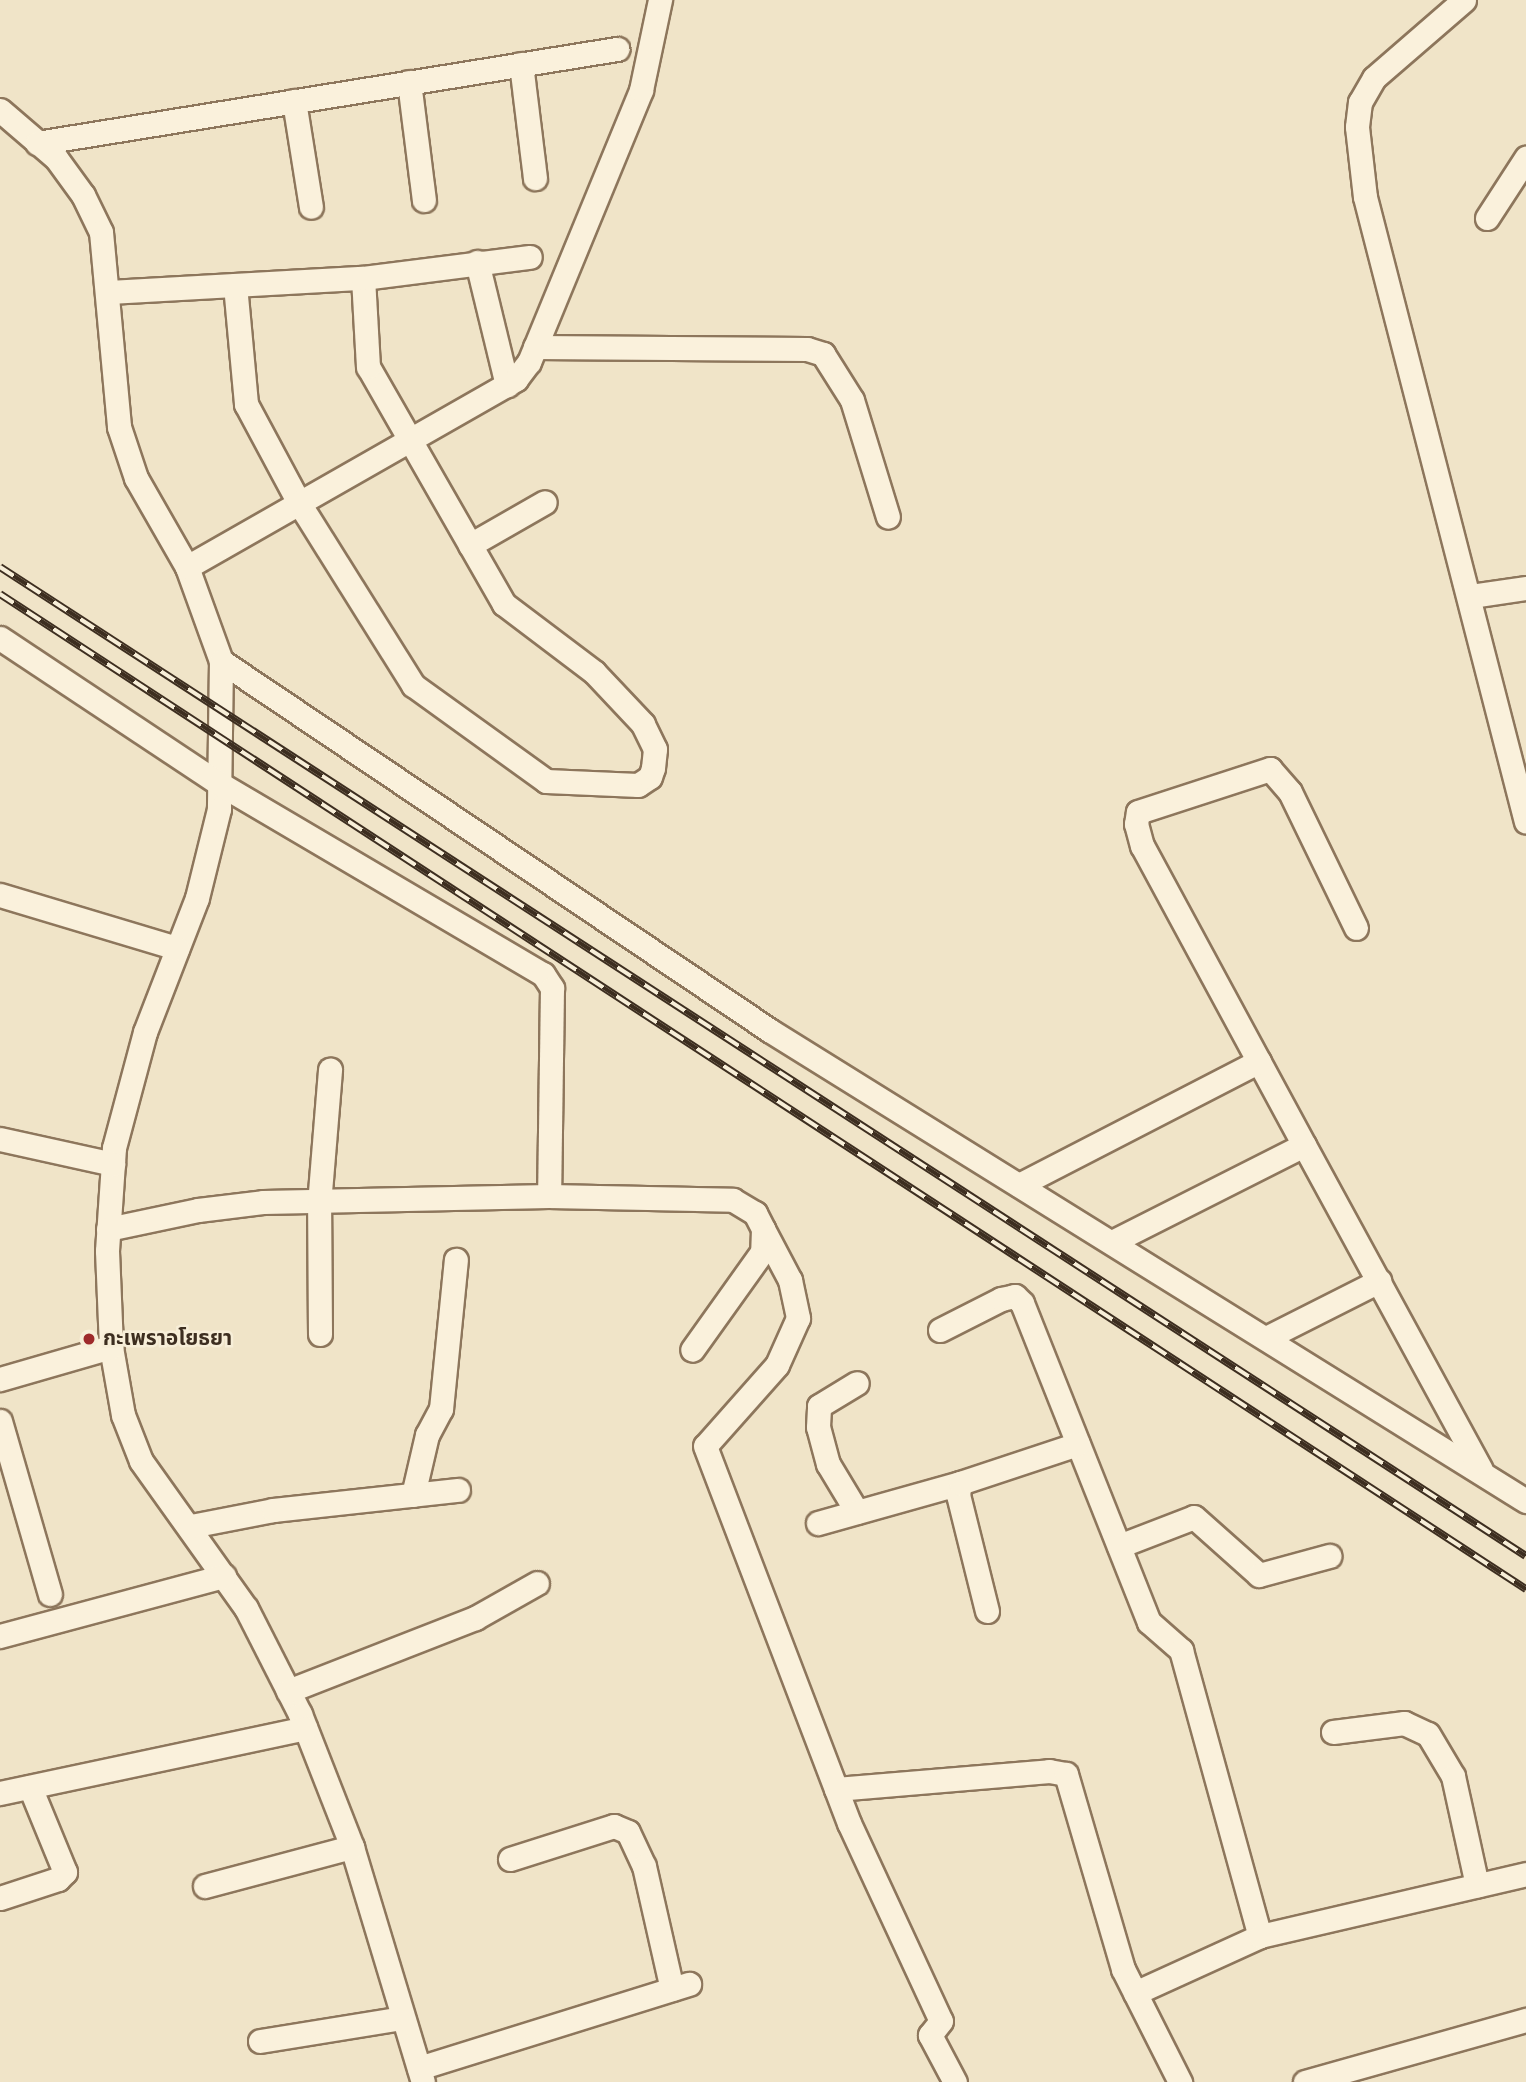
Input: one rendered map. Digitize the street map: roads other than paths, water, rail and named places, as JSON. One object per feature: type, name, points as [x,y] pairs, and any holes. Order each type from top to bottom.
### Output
[{"type":"street","points":[[187,567],[516,379],[535,347],[641,90],[660,0]]},
{"type":"street","points":[[1464,0],[1374,78],[1360,102],[1357,127],[1365,197],[1471,596],[1526,822]]},
{"type":"street","points":[[37,143],[617,48]]},
{"type":"street","points":[[521,64],[536,178]]},
{"type":"street","points":[[409,82],[424,200]]},
{"type":"street","points":[[294,101],[311,207]]},
{"type":"street","points":[[2,114],[55,158],[89,208],[101,232],[109,292],[119,427],[136,478],[187,567],[221,661],[220,784],[197,898],[145,1032],[113,1164],[108,1229],[111,1348],[123,1415],[141,1461],[167,1501],[191,1526],[224,1576],[288,1691],[305,1728],[352,1847],[421,2075],[681,1987],[644,1866],[628,1832],[614,1826],[510,1860]]},
{"type":"street","points":[[1487,218],[1526,158]]},
{"type":"street","points":[[109,292],[363,278],[530,257]]},
{"type":"street","points":[[477,262],[507,385]]},
{"type":"street","points":[[234,285],[246,404],[299,503],[413,685],[546,781],[638,785],[650,777],[655,749],[643,724],[594,672],[504,604],[368,367],[363,278]]},
{"type":"street","points":[[535,347],[807,349],[824,354],[852,400],[888,517]]},
{"type":"street","points":[[470,545],[545,502]]},
{"type":"street","points":[[1471,596],[1526,588]]},
{"type":"street","points":[[0,638],[220,784],[550,982],[549,1196]]},
{"type":"street","points":[[221,661],[769,1030],[1526,1501]]},
{"type":"street","points":[[1356,928],[1290,792],[1270,769],[1139,811],[1136,824],[1142,846],[1484,1473]]},
{"type":"street","points":[[0,895],[177,948]]},
{"type":"street","points":[[1019,1185],[1259,1060]]},
{"type":"street","points":[[320,1334],[319,1204],[330,1069]]},
{"type":"street","points":[[0,1139],[113,1164]]},
{"type":"street","points":[[1112,1242],[1304,1144]]},
{"type":"street","points":[[108,1229],[198,1210],[263,1202],[319,1204],[549,1196],[733,1200],[755,1213],[790,1280],[798,1318],[777,1365],[705,1446],[836,1788],[941,2021],[930,2035],[955,2082]]},
{"type":"street","points":[[692,1350],[762,1252],[763,1229]]},
{"type":"street","points":[[413,1495],[427,1435],[441,1409],[456,1260]]},
{"type":"street","points":[[1266,1338],[1379,1281]]},
{"type":"street","points":[[940,1330],[1014,1296],[1022,1303],[1149,1622],[1181,1650],[1260,1936]]},
{"type":"street","points":[[0,1379],[111,1348]]},
{"type":"street","points":[[857,1383],[819,1406],[818,1427],[828,1464],[857,1512]]},
{"type":"street","points":[[0,1421],[50,1594]]},
{"type":"street","points":[[818,1523],[960,1483],[1079,1444]]},
{"type":"street","points":[[960,1483],[958,1495],[987,1611]]},
{"type":"street","points":[[191,1526],[273,1510],[458,1490]]},
{"type":"street","points":[[1119,1546],[1195,1517],[1259,1575],[1329,1556]]},
{"type":"street","points":[[0,1636],[224,1576]]},
{"type":"street","points":[[288,1691],[475,1618],[537,1583]]},
{"type":"street","points":[[1333,1732],[1404,1723],[1428,1734],[1453,1776],[1476,1885]]},
{"type":"street","points":[[0,1793],[305,1728]]},
{"type":"street","points":[[836,1788],[1062,1771],[1072,1788],[1123,1969],[1180,2082]]},
{"type":"street","points":[[0,1898],[58,1879],[65,1872],[30,1787]]},
{"type":"street","points":[[205,1886],[352,1847]]},
{"type":"street","points":[[1135,1993],[1260,1936],[1526,1874]]},
{"type":"street","points":[[260,2041],[402,2018]]},
{"type":"street","points":[[1305,2082],[1526,2020]]},
{"type":"railway","points":[[0,567],[1526,1556]]},
{"type":"railway","points":[[0,594],[1526,1589]]},
{"type":"place","name":"กะเพราอโยธยา","points":[[89,1339]]}]
